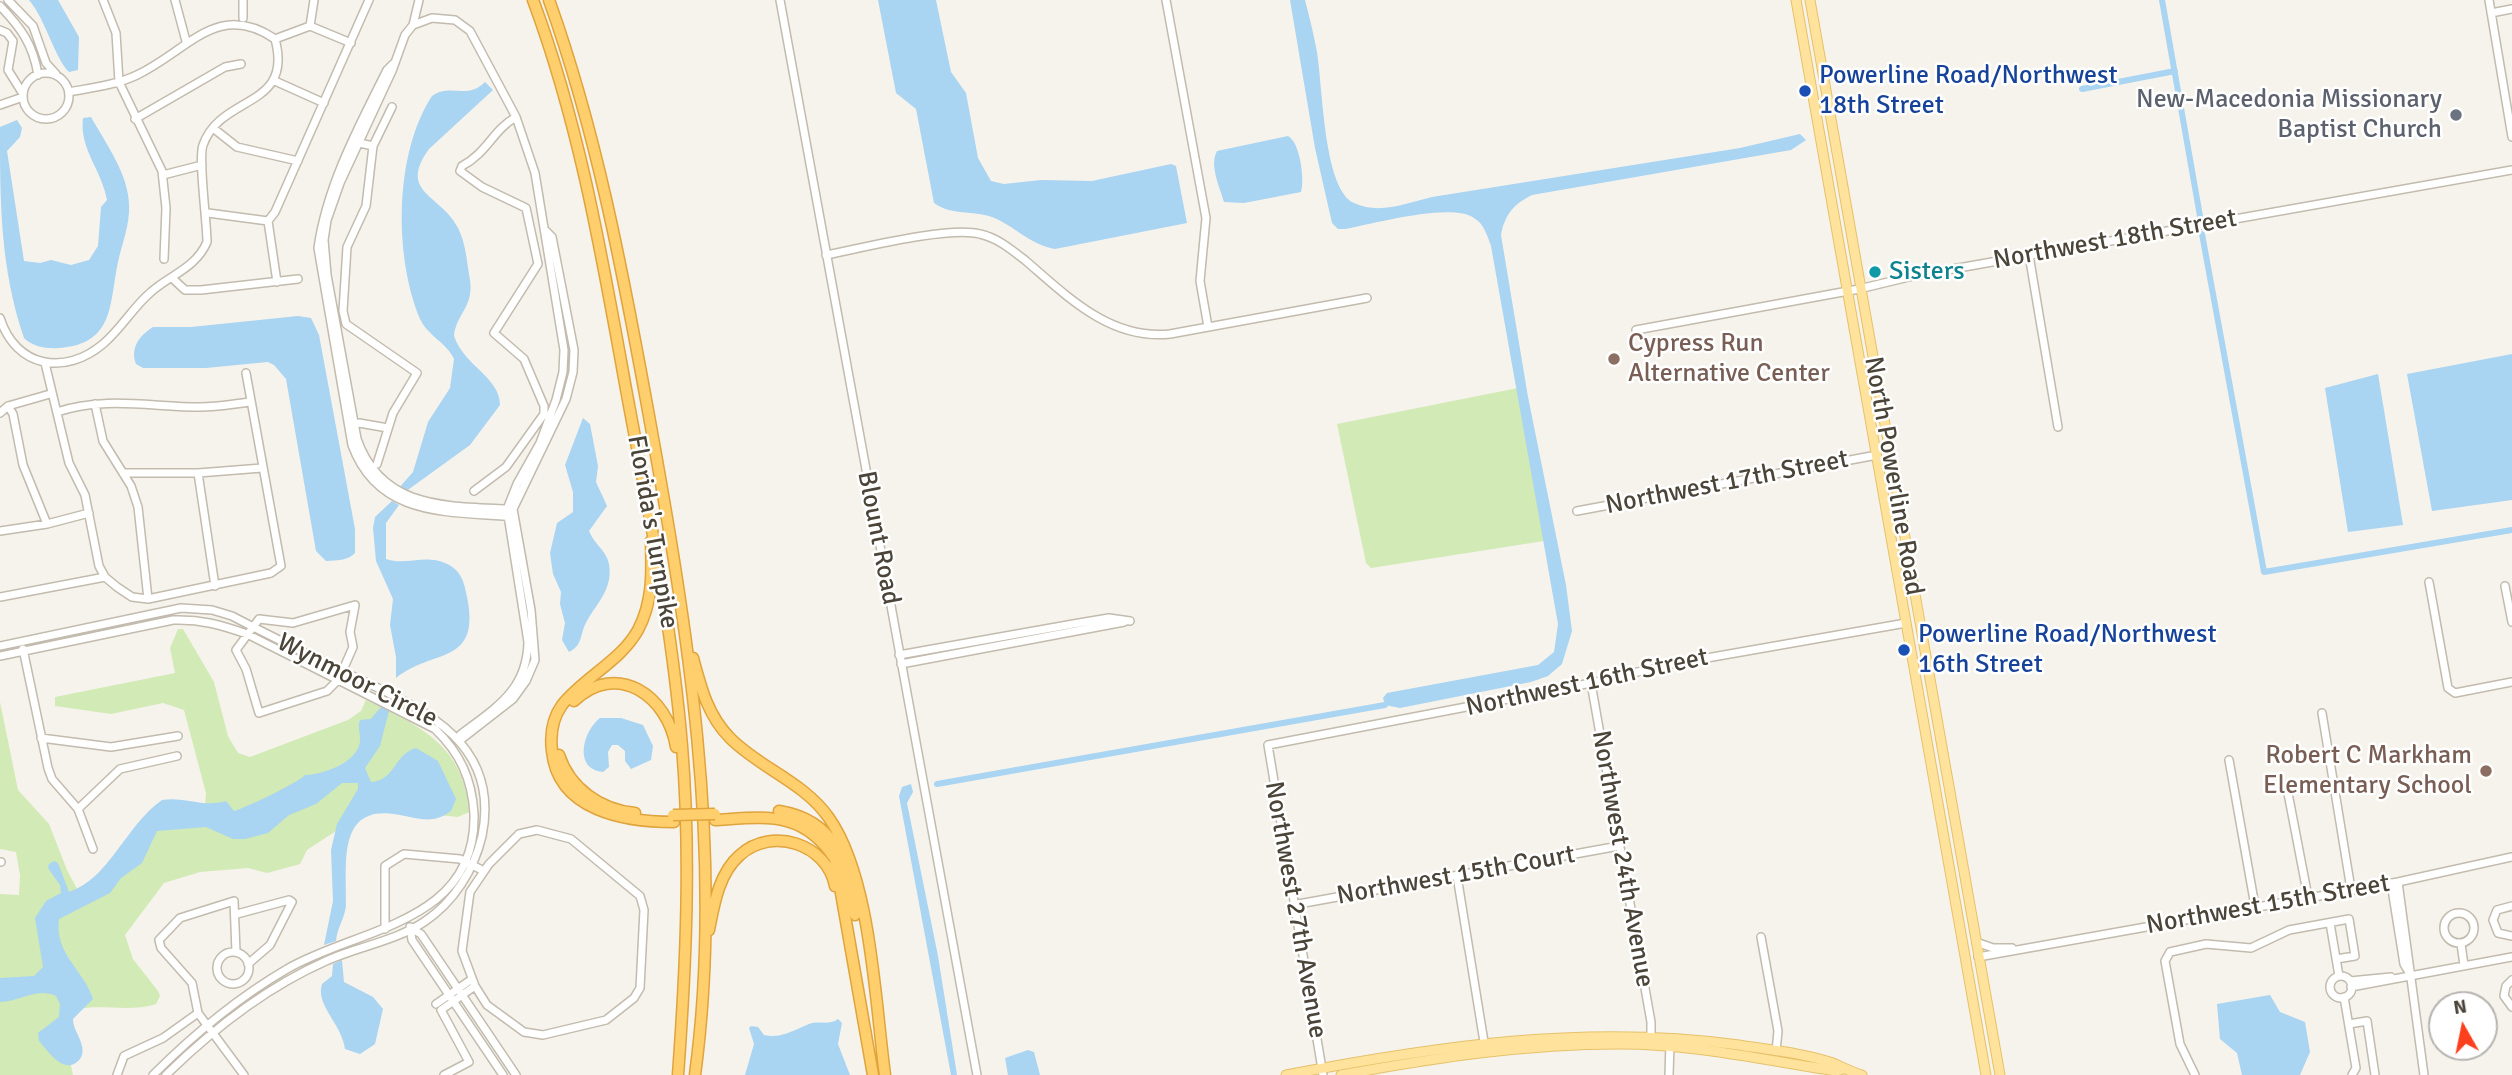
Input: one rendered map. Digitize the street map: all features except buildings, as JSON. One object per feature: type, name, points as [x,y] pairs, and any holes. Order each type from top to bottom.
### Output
[{"type":"highway","name":"Florida's Turnpike","points":[[533,0],[574,129],[598,232],[658,546],[671,646],[683,783],[687,909],[678,1075]]},
{"type":"highway","name":"Florida's Turnpike","points":[[549,0],[588,124],[613,225],[663,493],[683,621],[697,742],[703,838],[704,957],[695,1075]]},
{"type":"highway","points":[[650,513],[652,585],[647,610],[625,648],[572,694],[560,708],[551,729],[552,754],[560,779],[580,800],[596,810],[633,820],[715,817],[784,819],[801,825],[827,846],[839,871],[873,1075]]},
{"type":"highway","points":[[683,621],[701,692],[718,723],[743,749],[812,799],[845,845],[858,891],[884,1075]]},
{"type":"highway","points":[[673,818],[629,813],[613,808],[576,786],[562,765],[557,740],[569,706],[589,690],[605,686],[639,689],[653,697],[670,722],[683,783]]},
{"type":"highway","points":[[715,817],[766,810],[797,815],[811,821],[834,844],[846,866],[865,974],[874,1000]]},
{"type":"highway","points":[[704,957],[717,892],[728,869],[740,855],[755,845],[793,841],[810,849],[834,877],[851,971],[859,991]]},
{"type":"main road","name":"North Powerline Road","points":[[1796,0],[1986,1075]]},
{"type":"main road","name":"North Powerline Road","points":[[1810,0],[2000,1075]]},
{"type":"main road","points":[[1816,113],[1824,120],[1830,152],[1837,158]]},
{"type":"main road","points":[[1874,439],[1889,454]]},
{"type":"main road","points":[[1877,455],[1884,459],[1892,471]]},
{"type":"main road","points":[[1961,928],[1970,949],[1978,957]]},
{"type":"main road","points":[[1966,962],[1976,969],[1982,979]]},
{"type":"main road","points":[[1600,1044],[1609,1040],[1638,1040],[1651,1036]]},
{"type":"main road","points":[[1286,1075],[1323,1072],[1538,1037],[1651,1036],[1671,1042],[1836,1071],[1843,1069]]},
{"type":"main road","points":[[1341,1075],[1485,1046],[1671,1042],[1776,1051],[1835,1064],[1862,1075]]},
{"type":"street","points":[[0,30],[13,41],[8,62],[11,78],[32,114],[45,119],[64,111],[69,92],[47,63],[33,26],[8,0]]},
{"type":"street","points":[[103,0],[116,33],[119,82],[135,119],[156,155],[163,175],[166,208],[164,259]]},
{"type":"street","points":[[175,0],[186,41]]},
{"type":"street","points":[[243,0],[243,18]]},
{"type":"street","points":[[310,26],[314,0]]},
{"type":"street","points":[[277,282],[268,220],[275,212],[369,0]]},
{"type":"street","points":[[419,0],[413,25],[393,64],[387,70],[356,142],[335,181],[322,220],[318,248],[357,460],[371,479],[408,500],[510,513]]},
{"type":"street","name":"Blount Road","points":[[780,0],[977,1075]]},
{"type":"street","points":[[1166,0],[1206,218],[1200,281],[1208,327]]},
{"type":"street","points":[[2489,0],[2512,137]]},
{"type":"street","points":[[0,6],[25,32],[35,76],[23,95],[0,105]]},
{"type":"street","points":[[2491,13],[2512,9]]},
{"type":"street","points":[[0,318],[15,348],[30,360],[45,363],[92,352],[105,343],[154,289],[172,278],[203,251],[207,242],[208,213],[202,146],[213,128],[228,113],[266,91],[275,81],[279,66],[275,39],[243,18],[216,23],[186,41],[159,63],[119,82],[69,92]]},
{"type":"street","points":[[413,25],[432,18],[456,20],[471,31],[516,117],[535,173],[546,231],[552,237],[574,349],[573,372],[566,399],[510,513],[531,610],[535,660],[526,681],[513,699],[456,743]]},
{"type":"street","points":[[275,39],[301,26],[310,26],[351,43]]},
{"type":"street","points":[[29,41],[38,39]]},
{"type":"street","points":[[135,119],[225,67],[241,64]]},
{"type":"street","points":[[11,78],[22,81],[35,76],[54,74],[61,78]]},
{"type":"street","points":[[275,81],[324,103]]},
{"type":"street","points":[[377,464],[393,413],[417,373],[346,324],[343,311],[347,247],[366,206],[373,146],[392,107]]},
{"type":"street","points":[[474,491],[506,467],[531,437],[544,414],[544,406],[524,359],[494,333],[538,264],[523,204],[503,198],[460,171],[461,166],[478,158],[503,125],[516,117]]},
{"type":"street","points":[[213,128],[237,147],[298,161]]},
{"type":"street","points":[[356,142],[373,146]]},
{"type":"street","points":[[163,175],[202,165]]},
{"type":"street","name":"Northwest 18th Street","points":[[1636,330],[1860,289],[1913,275],[2512,170]]},
{"type":"street","points":[[208,213],[268,220]]},
{"type":"street","points":[[532,236],[546,231]]},
{"type":"street","points":[[826,255],[950,232],[981,234],[1004,244],[1098,318],[1121,330],[1151,335],[1367,298]]},
{"type":"street","points":[[2029,255],[2058,427]]},
{"type":"street","points":[[172,278],[185,290],[298,279]]},
{"type":"street","points":[[330,314],[343,311]]},
{"type":"street","points":[[45,363],[50,394],[69,463],[85,495],[99,566],[105,577],[132,597],[148,599],[271,573],[281,566],[246,373]]},
{"type":"street","points":[[0,412],[8,406],[50,394]]},
{"type":"street","points":[[57,412],[94,404],[121,402],[202,407],[250,402]]},
{"type":"street","points":[[94,404],[103,441],[123,473],[138,507],[148,599]]},
{"type":"street","points":[[8,406],[28,483],[40,502],[47,524]]},
{"type":"street","points":[[351,427],[359,423],[388,428]]},
{"type":"street","points":[[531,437],[543,445]]},
{"type":"street","name":"Northwest 17th Street","points":[[1577,511],[1877,455]]},
{"type":"street","points":[[123,473],[198,473],[262,468]]},
{"type":"street","points":[[198,473],[215,586]]},
{"type":"street","points":[[0,531],[47,524],[89,513]]},
{"type":"street","points":[[0,597],[105,577]]},
{"type":"street","points":[[2429,582],[2448,688],[2455,693],[2512,682]]},
{"type":"street","points":[[2505,586],[2512,622]]},
{"type":"street","points":[[355,605],[351,632],[353,647],[339,679],[327,691],[259,713],[246,669],[236,650],[250,630],[259,619],[293,623],[355,605]]},
{"type":"street","name":"Wynmoor Circle","points":[[0,646],[181,608],[212,610],[435,729],[456,743],[470,783],[474,823],[464,861],[446,890],[407,920],[311,957],[252,993],[153,1075]]},
{"type":"street","points":[[899,655],[1109,618],[1130,621],[901,664]]},
{"type":"street","name":"Wynmoor Circle","points":[[0,656],[173,620],[199,619],[250,630],[423,709],[456,743],[479,779],[484,799],[485,821],[472,865],[462,886],[447,902],[412,929],[324,962],[262,998],[215,1033],[166,1075]]},
{"type":"street","name":"Northwest 16th Street","points":[[1268,744],[1591,683],[1667,665],[1906,622]]},
{"type":"street","points":[[22,641],[52,779],[78,810],[93,849]]},
{"type":"street","name":"Northwest 24th Avenue","points":[[1591,683],[1651,1022],[1651,1036]]},
{"type":"street","points":[[2322,713],[2351,889]]},
{"type":"street","points":[[41,738],[111,747],[178,736]]},
{"type":"street","name":"Northwest 27th Avenue","points":[[1268,744],[1323,1072]]},
{"type":"street","points":[[78,810],[120,769],[177,756]]},
{"type":"street","points":[[2229,760],[2255,906]]},
{"type":"street","points":[[2287,788],[2308,897]]},
{"type":"street","points":[[537,830],[571,839],[593,854],[640,896],[644,910],[640,988],[634,998],[606,1020],[542,1035],[524,1032],[486,1005],[473,983],[462,951],[470,892],[483,874],[519,834],[537,830]]},
{"type":"street","name":"Northwest 15th Court","points":[[1293,905],[1619,846]]},
{"type":"street","points":[[385,929],[385,866],[404,853],[464,861],[472,865],[474,872],[483,874]]},
{"type":"street","name":"Northwest 15th Street","points":[[1978,957],[2394,882],[2512,857]]},
{"type":"street","points":[[1457,876],[1485,1046]]},
{"type":"street","points":[[2394,882],[2404,964],[2410,974],[2424,1075]]},
{"type":"street","points":[[237,914],[289,900],[292,902],[270,946],[248,964],[242,980]]},
{"type":"street","points":[[244,1075],[198,1013],[192,983],[161,948],[159,940],[180,918],[234,901],[237,914],[234,938],[236,952],[248,964]]},
{"type":"street","points":[[2512,906],[2497,910],[2493,920],[2498,933],[2512,938]]},
{"type":"street","points":[[2459,913],[2469,917],[2474,926],[2472,936],[2461,944],[2449,940],[2444,931],[2449,917],[2459,913]]},
{"type":"street","points":[[2195,1075],[2180,1044],[2165,961],[2170,952],[2206,944],[2251,948],[2289,930],[2348,919],[2355,956],[2336,959]]},
{"type":"street","points":[[407,920],[412,929],[412,940],[503,1075]]},
{"type":"street","points":[[2330,923],[2339,976],[2351,984],[2512,957]]},
{"type":"street","points":[[412,929],[421,934],[516,1075]]},
{"type":"street","points":[[1761,937],[1778,1031],[1776,1051]]},
{"type":"street","name":"Northwest 15th Street","points":[[1976,942],[1993,948],[2023,949]]},
{"type":"street","points":[[2461,944],[2464,965]]},
{"type":"street","points":[[236,952],[222,956],[217,971],[227,983],[242,980]]},
{"type":"street","points":[[2339,976],[2331,982],[2330,989],[2334,995],[2344,997]]},
{"type":"street","points":[[242,980],[252,993],[262,998]]},
{"type":"street","points":[[2512,980],[2504,991],[2506,1002],[2512,1007]]},
{"type":"street","points":[[443,1075],[469,1062],[439,1007],[473,983]]},
{"type":"street","points":[[2351,984],[2344,997],[2356,1068],[2353,1074]]},
{"type":"street","points":[[252,993],[254,1003]]},
{"type":"street","points":[[117,1075],[124,1056],[163,1038],[198,1013]]},
{"type":"street","points":[[2348,1024],[2367,1021],[2375,1075]]},
{"type":"street","points":[[1669,1075],[1671,1042]]},
{"type":"street","points":[[496,1065],[506,1060]]},
{"type":"green space","points":[[1518,388],[1544,541],[1371,568],[1366,563],[1337,424]]},
{"type":"green space","points":[[178,629],[183,629],[214,682],[228,736],[238,753],[250,757],[348,720],[361,711],[366,700],[421,729],[448,754],[465,789],[469,812],[458,817],[371,808],[307,850],[300,864],[267,873],[248,868],[200,872],[164,883],[125,935],[133,959],[158,991],[160,996],[156,1004],[135,1008],[94,1007],[75,1010],[65,1038],[73,1075],[0,1075],[0,894],[19,895],[20,875],[16,852],[0,849],[0,702],[18,790],[49,824],[67,870],[82,898],[149,819],[205,808],[206,793],[184,710],[163,703],[111,714],[55,706],[55,697],[175,673],[170,648]]},
{"type":"water","points":[[29,0],[58,0],[79,37],[78,70],[69,72],[64,66]]},
{"type":"water","points":[[878,0],[936,0],[951,72],[966,93],[978,158],[991,181],[1004,184],[1041,180],[1092,181],[1171,164],[1176,166],[1187,223],[1055,249],[1038,244],[992,217],[948,210],[934,203],[916,109],[896,93]]},
{"type":"water","points":[[1290,0],[1305,0],[1316,47],[1326,132],[1336,177],[1343,194],[1354,203],[1364,206],[1393,207],[1432,197],[1740,148],[1800,134],[1806,140],[1791,150],[1532,195],[1515,206],[1505,221],[1501,235],[1528,397],[1566,585],[1572,631],[1562,664],[1548,676],[1531,682],[1400,708],[1385,705],[1383,698],[1387,693],[1538,665],[1554,652],[1558,624],[1491,246],[1486,234],[1474,218],[1448,212],[1345,229],[1338,229],[1332,223],[1315,148]]},
{"type":"water","points":[[485,82],[493,90],[429,149],[420,164],[418,175],[420,185],[451,217],[461,234],[471,289],[454,336],[465,356],[494,387],[500,405],[470,445],[405,492],[398,489],[413,472],[428,422],[450,388],[454,359],[447,348],[423,325],[411,294],[402,236],[402,206],[410,146],[432,96],[445,91],[472,90]]},
{"type":"water","points":[[91,117],[115,159],[128,194],[128,220],[110,307],[100,330],[91,339],[59,348],[40,347],[24,338],[10,286],[1,208],[0,127],[17,120],[22,128],[20,137],[7,151],[24,261],[40,263],[51,260],[71,265],[89,260],[98,246],[101,207],[107,200],[84,140],[83,118]]},
{"type":"water","points":[[1288,136],[1296,146],[1300,162],[1301,192],[1244,203],[1224,202],[1214,163],[1217,151]]},
{"type":"water","points":[[298,316],[311,318],[319,335],[355,529],[355,553],[342,560],[326,561],[316,551],[286,379],[274,365],[268,362],[206,368],[143,368],[136,364],[134,358],[137,343],[153,327],[191,327]]},
{"type":"water","points":[[2512,354],[2512,500],[2432,511],[2407,374]]},
{"type":"water","points":[[2378,374],[2403,525],[2348,532],[2325,388]]},
{"type":"water","points":[[583,418],[590,424],[598,466],[596,482],[607,506],[589,531],[607,559],[610,574],[605,592],[587,622],[579,643],[569,652],[562,640],[565,623],[560,604],[561,592],[553,574],[550,553],[557,523],[573,512],[573,492],[565,465]]},
{"type":"water","points":[[392,501],[399,505],[386,523],[386,559],[430,560],[450,566],[463,581],[469,619],[467,635],[460,645],[396,678],[396,657],[390,625],[393,599],[376,561],[373,528],[375,517]]},
{"type":"water","points":[[381,707],[389,711],[380,746],[365,768],[371,782],[385,777],[403,756],[416,748],[438,761],[456,799],[451,811],[439,818],[379,813],[365,818],[355,827],[349,839],[347,855],[346,905],[336,941],[324,945],[333,901],[331,850],[337,824],[358,789],[358,783],[342,783],[316,804],[289,815],[268,833],[245,839],[233,839],[206,827],[157,831],[142,863],[121,878],[110,893],[59,919],[61,942],[65,952],[93,999],[73,1019],[81,1042],[82,1056],[73,1065],[57,1060],[39,1041],[38,1033],[59,1017],[60,1004],[56,996],[42,993],[0,1002],[0,978],[34,976],[43,967],[35,918],[46,901],[61,893],[60,885],[48,868],[49,864],[54,861],[58,863],[69,892],[95,876],[138,823],[162,800],[210,803],[226,801],[234,811],[271,795],[305,775],[338,766],[353,756],[357,749],[360,742],[360,720],[371,719]]},
{"type":"water","points":[[600,718],[621,718],[643,725],[653,746],[651,760],[631,769],[625,761],[625,751],[618,745],[612,745],[608,752],[609,767],[603,772],[587,764],[584,757],[586,740]]},
{"type":"water","points":[[911,784],[913,792],[907,803],[938,956],[957,1075],[951,1075],[899,796],[902,787]]},
{"type":"water","points":[[342,960],[344,982],[373,997],[383,1009],[375,1044],[360,1054],[345,1049],[339,1031],[322,1000],[322,984],[332,976],[333,964]]},
{"type":"water","points":[[2270,995],[2280,1012],[2305,1022],[2310,1052],[2300,1075],[2242,1075],[2237,1053],[2220,1039],[2217,1004]]},
{"type":"water","points":[[838,1019],[842,1023],[838,1044],[850,1075],[745,1075],[754,1044],[749,1028],[751,1026],[758,1027],[764,1035],[776,1036],[813,1023]]},
{"type":"water","points":[[1028,1050],[1034,1052],[1040,1075],[1008,1075],[1005,1058]]},
{"type":"waterway","points":[[2162,0],[2200,216]]},
{"type":"waterway","points":[[2082,89],[2175,71]]},
{"type":"waterway","points":[[2202,234],[2264,572],[2512,530]]},
{"type":"waterway","points":[[937,784],[1385,705]]},
{"type":"place","name":"Powerline Road/Northwest 18th Street","points":[[1805,91]]},
{"type":"place","name":"New-Macedonia Missionary Baptist Church","points":[[2456,115]]},
{"type":"place","name":"Sisters","points":[[1875,272]]},
{"type":"place","name":"Cypress Run Alternative Center","points":[[1614,359]]},
{"type":"place","name":"Powerline Road/Northwest 16th Street","points":[[1904,650]]},
{"type":"place","name":"Robert C Markham Elementary School","points":[[2486,771]]}]
